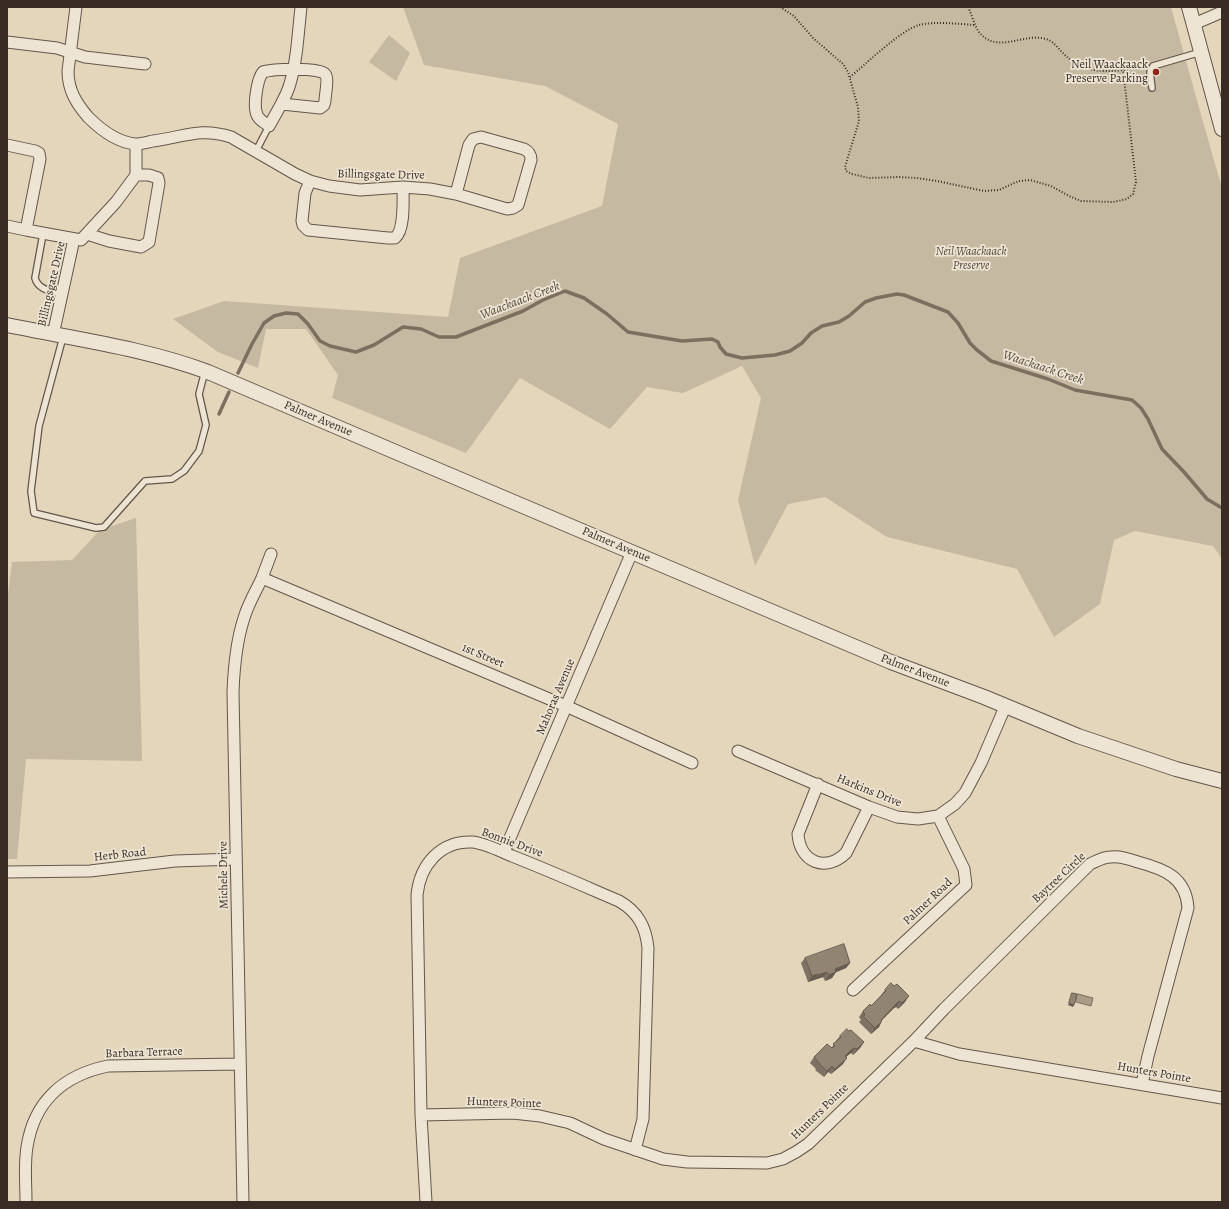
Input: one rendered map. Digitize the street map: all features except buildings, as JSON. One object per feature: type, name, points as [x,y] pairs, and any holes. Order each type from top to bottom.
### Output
[{"type":"street","name":"Billingsgate Drive","points":[[76,7],[68,81],[71,92],[78,105],[104,132],[121,140],[136,144],[206,132],[220,134],[231,137],[310,181],[339,189],[360,190],[403,187],[430,188],[507,209],[513,208],[520,200],[531,160],[529,151],[481,137],[473,139],[469,145],[456,194]]},
{"type":"street","points":[[282,104],[315,108],[320,108],[324,105],[327,78],[322,72],[306,69],[294,69],[268,70],[263,72],[259,80],[256,113],[258,118],[269,126],[289,89],[294,69],[301,7]]},
{"type":"street","points":[[1189,7],[1222,129]]},
{"type":"street","points":[[1194,24],[1222,12]]},
{"type":"street","points":[[7,42],[57,48],[85,57],[144,64]]},
{"type":"street","points":[[87,234],[109,241],[141,247],[149,242],[159,183],[158,178],[149,175],[136,175],[136,144]]},
{"type":"street","points":[[7,145],[35,150],[39,153],[40,159],[26,230]]},
{"type":"street","name":"Billingsgate Drive","points":[[58,336],[62,295],[74,239],[81,240],[87,234],[116,202],[136,175]]},
{"type":"street","points":[[310,181],[305,194],[302,221],[303,225],[308,230],[388,238],[395,238],[400,232],[403,187]]},
{"type":"street","points":[[7,226],[74,239]]},
{"type":"street","name":"Palmer Avenue","points":[[7,325],[133,351],[181,363],[205,371],[891,662],[1115,750],[1176,769],[1222,781]]},
{"type":"street","name":"Mahoras Avenue","points":[[504,852],[632,552]]},
{"type":"street","name":"Michele Drive","points":[[243,1202],[233,700],[234,667],[237,642],[244,618],[271,554]]},
{"type":"street","name":"1st Street","points":[[262,578],[566,706],[692,762]]},
{"type":"street","name":"Harkins Drive","points":[[738,751],[869,807],[897,817],[918,819],[938,816],[955,804],[965,794],[1005,707]]},
{"type":"street","points":[[818,784],[798,834],[802,850],[807,857],[814,861],[832,863],[840,859],[846,853],[869,807]]},
{"type":"street","name":"Palmer Road","points":[[853,990],[966,885],[964,870],[938,816]]},
{"type":"street","name":"Bonnie Drive","points":[[426,1202],[421,1116],[416,895],[421,874],[427,864],[438,853],[461,843],[478,843],[504,852],[619,901],[637,915],[647,936],[648,948],[643,1119],[635,1150]]},
{"type":"street","name":"Baytree Circle","points":[[914,1041],[944,1009],[1090,864],[1104,858],[1120,857],[1165,870],[1182,886],[1188,903],[1188,908],[1148,1056],[1142,1084]]},
{"type":"street","name":"Herb Road","points":[[7,872],[90,871],[176,861],[236,858]]},
{"type":"street","name":"Hunters Pointe","points":[[421,1116],[513,1114],[540,1116],[570,1123],[604,1139],[664,1159],[687,1162],[760,1164],[783,1159],[808,1144],[914,1041],[959,1054],[1222,1098]]},
{"type":"street","name":"Barbara Terrace","points":[[26,1202],[26,1148],[32,1126],[40,1109],[52,1093],[70,1080],[88,1071],[108,1066],[240,1064]]},
{"type":"lane","points":[[1152,88],[1150,72],[1153,66],[1202,52]]},
{"type":"lane","points":[[256,151],[269,126]]},
{"type":"lane","points":[[43,234],[35,278],[36,283],[41,288],[62,295]]},
{"type":"lane","points":[[58,336],[39,426],[31,491],[34,513],[96,528],[104,527],[145,481],[172,479],[184,472],[199,451],[206,426],[199,394],[205,371]]},
{"type":"path","points":[[780,7],[794,16],[813,38],[843,64],[850,77],[858,107],[859,121],[844,167],[846,171],[852,174],[869,178],[899,177],[924,179],[984,191],[999,190],[1019,181],[1030,180],[1051,186],[1081,201],[1113,202],[1128,199],[1133,194],[1136,182],[1123,69]]},
{"type":"path","points":[[968,7],[979,32],[986,38],[998,43],[1036,37],[1045,38],[1050,40],[1064,55],[1071,60],[1094,70],[1153,66]]},
{"type":"path","points":[[850,77],[894,41],[918,26],[928,24],[975,25]]},
{"type":"green space","name":"Neil Waackaack Preserve","points":[[403,7],[1171,7],[1222,188],[1222,559],[1213,546],[1135,531],[1114,540],[1100,604],[1054,637],[1017,569],[887,537],[825,497],[788,504],[755,566],[738,500],[761,398],[742,366],[683,393],[647,387],[610,429],[520,378],[466,453],[332,398],[338,375],[306,329],[266,329],[258,368],[218,352],[173,319],[224,301],[448,317],[460,258],[602,206],[618,124],[545,86],[424,65]]},
{"type":"green space","points":[[389,35],[410,53],[396,81],[369,62]]},
{"type":"green space","points":[[136,518],[142,761],[26,759],[17,859],[7,859],[7,602],[12,562],[72,560],[100,530]]},
{"type":"shaded area","points":[[1078,994],[1093,998],[1091,1006],[1076,1002]]},
{"type":"waterway","name":"Waackaack Creek","points":[[238,373],[264,323],[274,316],[286,313],[298,314],[308,324],[320,341],[330,346],[356,352],[374,345],[403,327],[421,329],[439,337],[456,337],[523,311],[543,300],[565,291],[584,298],[607,314],[628,332],[682,341],[712,339],[718,342],[726,354],[742,358],[775,355],[790,351],[802,343],[811,333],[822,326],[839,322],[849,316],[865,302],[876,298],[897,294],[904,295],[948,312],[958,323],[970,343],[991,361],[1048,379],[1075,390],[1132,400],[1141,408],[1148,419],[1162,449],[1207,499],[1222,508]]},
{"type":"waterway","name":"Waackaack Creek","points":[[219,414],[229,392]]},
{"type":"place","name":"Neil Waackaack Preserve Parking","points":[[1156,72]]}]
